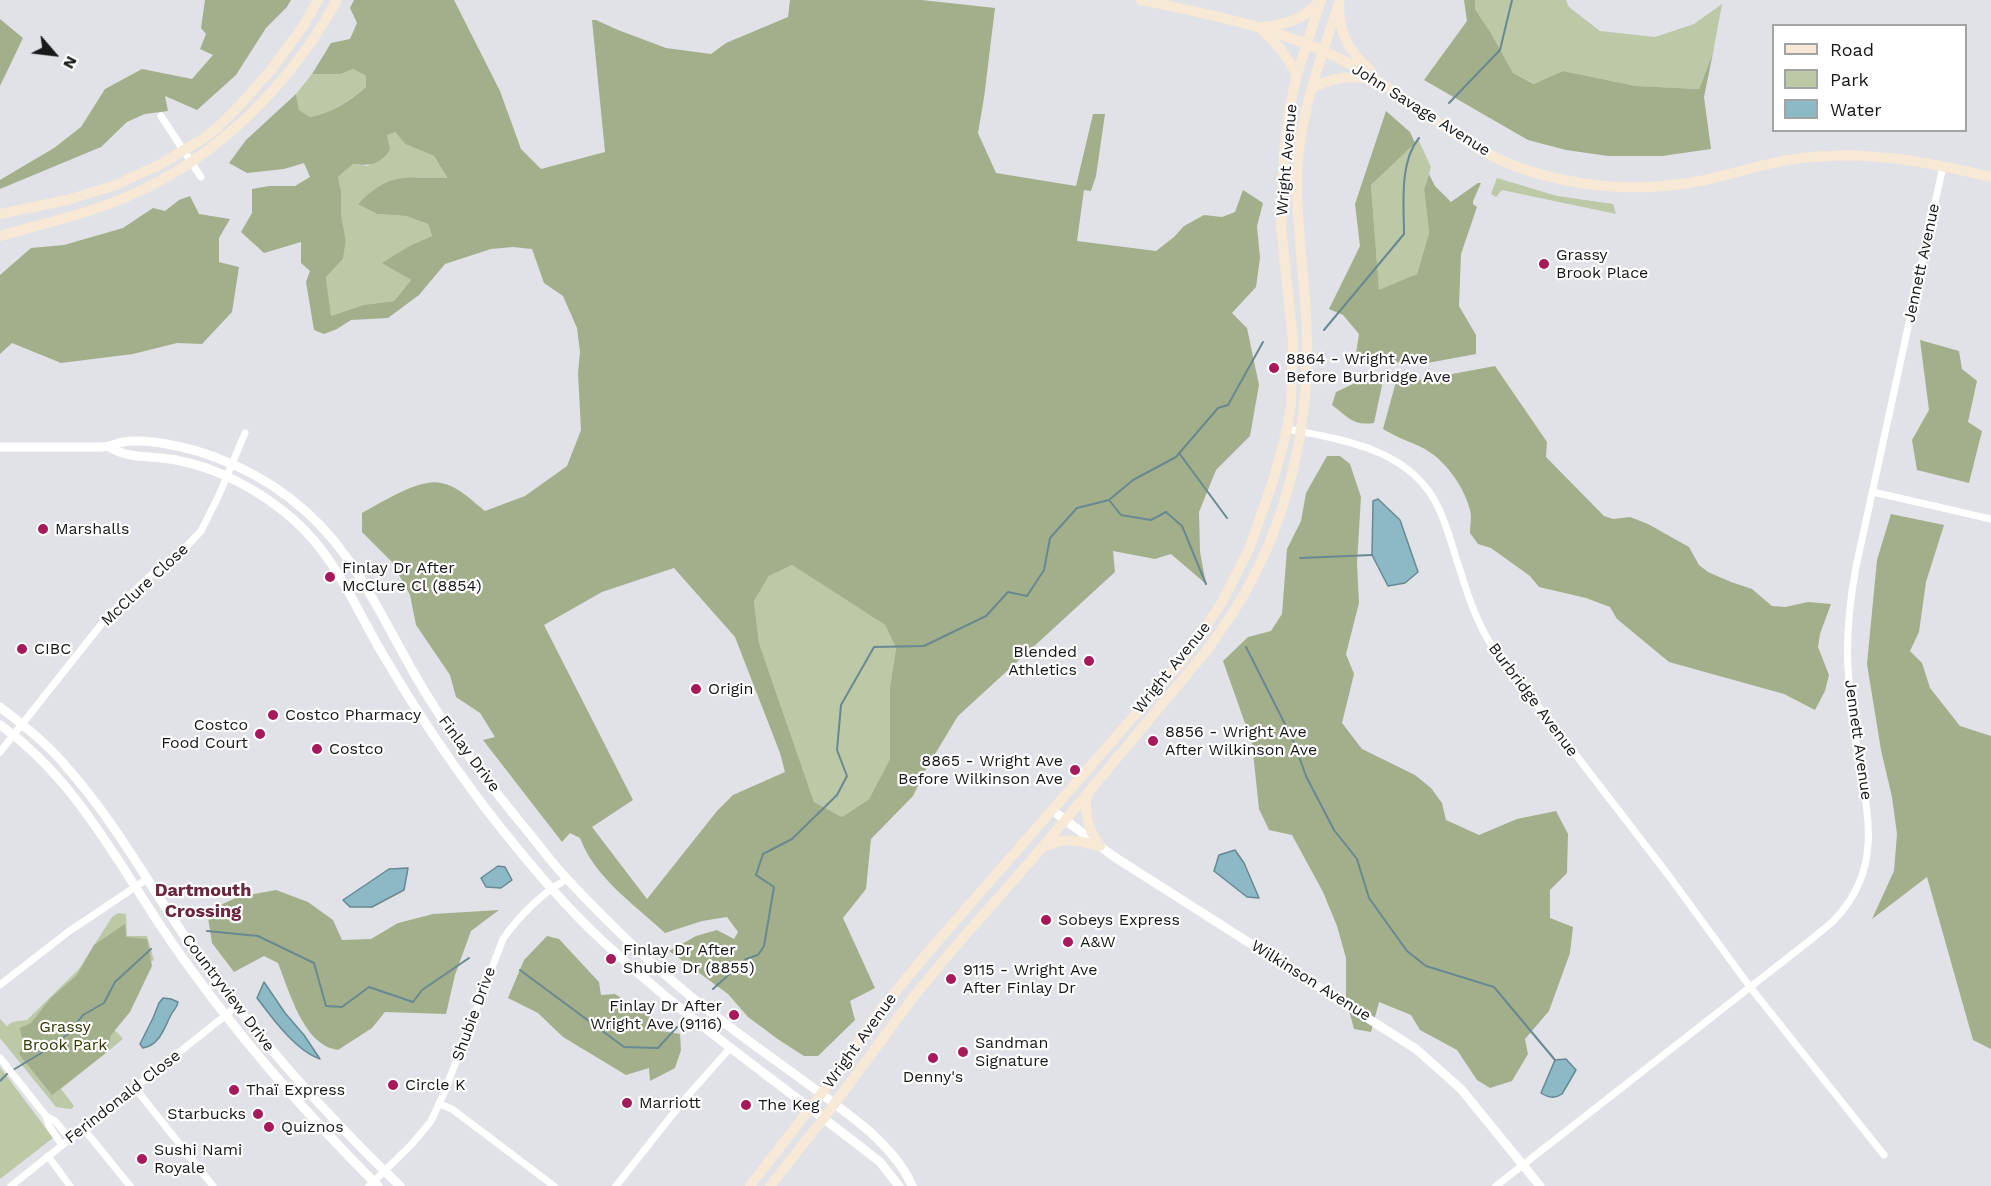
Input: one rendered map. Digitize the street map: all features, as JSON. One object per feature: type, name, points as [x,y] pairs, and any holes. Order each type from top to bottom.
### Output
[{"type":"main road","points":[[0,214],[100,191],[147,171],[185,150],[217,128],[262,81],[284,54],[318,0]]},
{"type":"main road","points":[[0,236],[85,212],[130,196],[174,174],[225,136],[268,97],[306,50],[337,0]]},
{"type":"main road","name":"John Savage Avenue","points":[[1141,0],[1238,21],[1307,44],[1353,66],[1457,135],[1496,157],[1542,174],[1586,184],[1633,188],[1678,184],[1789,160],[1826,156],[1887,157],[1991,177]]},
{"type":"main road","points":[[1259,27],[1289,23],[1307,15],[1321,0]]},
{"type":"main road","name":"Wright Avenue","points":[[750,1186],[821,1094],[878,1013],[924,957],[1182,661],[1221,604],[1250,547],[1274,478],[1287,429],[1293,340],[1281,227],[1286,134],[1297,74],[1321,0]]},
{"type":"main road","points":[[1340,0],[1340,19],[1348,46],[1356,57],[1392,90]]},
{"type":"main road","name":"Wright Avenue","points":[[770,1186],[824,1118],[915,995],[1204,654],[1228,621],[1264,556],[1279,518],[1302,432],[1308,344],[1299,240],[1297,176],[1304,118],[1340,0]]},
{"type":"main road","points":[[1259,27],[1280,48],[1297,74]]},
{"type":"main road","points":[[1312,88],[1330,80],[1347,77],[1370,80],[1392,90]]},
{"type":"main road","points":[[1087,794],[1086,820],[1100,846]]},
{"type":"main road","points":[[1041,849],[1057,841],[1068,839],[1100,846]]},
{"type":"street","points":[[161,116],[201,177]]},
{"type":"street","name":"Jennett Avenue","points":[[1496,1186],[1836,919],[1857,889],[1865,868],[1870,834],[1851,702],[1847,664],[1847,626],[1856,567],[1943,166]]},
{"type":"street","name":"Burbridge Avenue","points":[[1287,429],[1358,444],[1380,452],[1400,463],[1429,490],[1439,508],[1471,604],[1487,639],[1669,876],[1750,987],[1884,1155]]},
{"type":"street","name":"McClure Close","points":[[0,752],[107,617],[201,531],[227,477],[244,433]]},
{"type":"street","name":"Finlay Drive","points":[[0,447],[109,447],[121,442],[157,444],[197,451],[232,463],[284,494],[317,522],[336,544],[362,581],[412,671],[448,728],[567,879],[634,946],[689,995],[851,1116],[886,1147],[901,1165],[912,1186]]},
{"type":"street","name":"Finlay Drive","points":[[109,447],[120,454],[153,456],[190,463],[227,477],[260,495],[304,529],[339,575],[382,653],[429,729],[486,809],[551,888],[582,921],[669,999],[880,1162],[900,1186]]},
{"type":"street","points":[[1873,492],[1991,519]]},
{"type":"street","name":"Countryview Drive","points":[[0,706],[53,752],[85,788],[108,819],[177,925],[236,1007],[303,1088],[400,1186]]},
{"type":"street","name":"Countryview Drive","points":[[0,725],[43,761],[70,792],[173,945],[225,1016],[286,1091],[373,1184]]},
{"type":"street","name":"Wilkinson Avenue","points":[[1052,810],[1100,846],[1416,1049],[1461,1089],[1540,1186]]},
{"type":"street","points":[[0,985],[68,932],[147,879]]},
{"type":"street","name":"Shubie Drive","points":[[373,1184],[431,1121],[440,1104],[503,939],[551,888],[567,879]]},
{"type":"street","name":"Ferindonald Close","points":[[11,1186],[236,1007]]},
{"type":"street","points":[[616,1186],[684,1100],[731,1047]]},
{"type":"street","points":[[0,1058],[46,1116],[55,1121],[70,1139]]},
{"type":"street","points":[[135,1088],[213,1186]]},
{"type":"street","points":[[440,1104],[457,1113],[554,1186]]},
{"type":"street","points":[[46,1116],[49,1126],[62,1145]]},
{"type":"street","points":[[83,1128],[130,1186]]},
{"type":"street","points":[[48,1156],[70,1186]]},
{"type":"green space","points":[[205,0],[291,0],[266,28],[236,75],[197,110],[165,96],[168,111],[145,114],[127,122],[101,147],[0,189],[0,180],[54,148],[81,127],[105,89],[142,69],[192,79],[213,55],[200,49],[206,34],[201,28]]},
{"type":"green space","points":[[354,0],[454,0],[500,91],[521,149],[541,169],[605,152],[592,20],[666,48],[711,54],[726,43],[788,17],[790,0],[922,0],[995,8],[978,133],[996,173],[1076,186],[1093,114],[1105,114],[1096,176],[1091,191],[1084,190],[1077,241],[1156,251],[1184,226],[1204,215],[1222,217],[1235,212],[1243,190],[1263,203],[1257,226],[1260,258],[1256,287],[1232,313],[1247,328],[1259,385],[1250,436],[1216,470],[1199,512],[1200,552],[1206,584],[1171,554],[1155,559],[1113,551],[1115,572],[958,716],[926,769],[913,796],[871,839],[866,889],[843,918],[875,988],[850,1001],[855,1020],[818,1056],[804,1056],[779,1040],[748,1017],[728,994],[669,951],[696,936],[717,930],[734,939],[738,932],[727,917],[702,921],[665,933],[605,878],[595,866],[580,838],[570,833],[562,842],[483,740],[495,737],[480,713],[456,697],[450,675],[416,625],[410,595],[392,562],[362,532],[362,513],[400,492],[422,484],[432,482],[453,487],[485,511],[525,496],[567,466],[581,430],[578,373],[580,352],[577,328],[563,296],[544,283],[532,249],[513,247],[491,249],[445,264],[419,295],[388,318],[351,320],[324,334],[314,330],[306,282],[310,271],[301,263],[301,242],[264,253],[241,232],[252,213],[252,189],[269,186],[295,186],[310,177],[304,163],[284,169],[247,173],[229,163],[246,140],[296,94],[299,110],[310,117],[340,106],[366,87],[366,76],[353,69],[341,74],[312,74],[331,43],[350,39],[357,23],[350,8]],"holes":[[[395,132],[405,144],[434,156],[447,178],[409,178],[389,181],[369,193],[358,204],[377,214],[406,216],[428,224],[432,236],[409,246],[382,263],[411,280],[394,301],[363,305],[331,316],[326,277],[343,259],[346,241],[338,177],[353,164],[364,165],[382,159],[390,150],[387,135]],[[792,565],[885,625],[896,648],[890,687],[890,759],[869,799],[842,817],[814,802],[759,643],[754,601],[769,576]],[[674,568],[735,637],[780,753],[785,772],[733,795],[717,811],[647,899],[592,827],[633,800],[544,625],[602,592]]]},
{"type":"green space","points":[[1464,0],[1475,0],[1475,9],[1513,73],[1534,84],[1563,71],[1636,86],[1699,89],[1713,53],[1704,97],[1711,149],[1662,156],[1608,156],[1566,150],[1528,140],[1424,80],[1467,21]]},
{"type":"green space","points":[[1475,0],[1566,0],[1569,7],[1600,31],[1655,37],[1694,24],[1722,4],[1713,53],[1699,89],[1636,86],[1563,71],[1535,84],[1513,73],[1475,9]]},
{"type":"green space","points":[[0,19],[23,38],[0,86]]},
{"type":"green space","points":[[353,69],[366,76],[366,87],[340,106],[319,115],[310,117],[299,110],[296,94],[312,74],[341,74]]},
{"type":"green space","points":[[1386,111],[1410,132],[1415,143],[1371,185],[1379,290],[1417,274],[1429,233],[1424,189],[1429,174],[1435,186],[1451,202],[1482,180],[1478,183],[1481,183],[1473,201],[1477,207],[1461,254],[1459,306],[1476,335],[1476,354],[1422,364],[1355,360],[1359,334],[1343,315],[1329,309],[1360,246],[1355,204]]},
{"type":"green space","points":[[394,131],[405,144],[434,156],[447,179],[418,177],[358,203],[377,214],[406,216],[428,224],[432,236],[409,246],[383,263],[411,280],[394,301],[363,305],[331,316],[326,277],[343,259],[346,241],[338,177],[353,164],[368,166],[387,135]]},
{"type":"green space","points":[[1418,139],[1431,167],[1424,189],[1429,233],[1417,274],[1379,291],[1371,185]]},
{"type":"green space","points":[[1497,178],[1557,196],[1613,204],[1616,214],[1502,190],[1496,197],[1491,194]]},
{"type":"green space","points":[[190,196],[199,214],[230,219],[219,238],[219,262],[239,267],[232,312],[202,344],[177,343],[133,354],[61,363],[12,343],[0,354],[0,275],[31,248],[64,245],[123,228],[153,208],[165,211],[179,200]]},
{"type":"green space","points":[[1920,340],[1959,351],[1962,369],[1977,381],[1968,422],[1982,431],[1969,483],[1917,470],[1912,440],[1929,410]]},
{"type":"green space","points":[[1495,366],[1547,442],[1546,457],[1604,516],[1613,519],[1630,517],[1648,524],[1689,547],[1699,565],[1708,572],[1752,589],[1772,606],[1785,607],[1808,602],[1831,604],[1820,634],[1818,647],[1829,675],[1825,691],[1815,710],[1784,694],[1669,662],[1617,619],[1610,607],[1586,598],[1539,587],[1530,576],[1491,548],[1478,544],[1470,533],[1471,516],[1467,501],[1458,482],[1445,465],[1421,447],[1383,429],[1397,378],[1420,380]]},
{"type":"green space","points":[[1383,381],[1374,423],[1356,422],[1332,405],[1336,392],[1355,383]]},
{"type":"green space","points":[[1327,456],[1340,456],[1350,464],[1361,497],[1357,563],[1359,603],[1346,654],[1354,674],[1342,723],[1362,749],[1415,775],[1431,788],[1442,803],[1446,820],[1479,835],[1517,819],[1556,811],[1568,834],[1567,873],[1550,890],[1550,918],[1573,927],[1570,953],[1549,1011],[1525,1039],[1528,1054],[1512,1081],[1490,1088],[1477,1080],[1457,1050],[1420,1030],[1411,1015],[1379,1002],[1371,1032],[1354,1029],[1346,999],[1346,958],[1337,926],[1323,892],[1292,835],[1269,830],[1259,809],[1252,743],[1223,661],[1248,637],[1271,631],[1282,614],[1287,549],[1301,521],[1306,493]]},
{"type":"green space","points":[[1891,514],[1944,525],[1926,582],[1919,632],[1910,651],[1922,663],[1930,688],[1960,726],[1991,736],[1991,1049],[1973,1040],[1927,877],[1872,919],[1894,871],[1897,834],[1867,664],[1877,560]]},
{"type":"green space","points":[[792,565],[885,625],[896,648],[890,687],[890,759],[869,799],[842,817],[814,802],[759,643],[754,601],[769,576]]},
{"type":"green space","points":[[276,890],[308,902],[333,920],[342,940],[371,939],[398,923],[433,914],[499,910],[471,931],[455,975],[446,1014],[385,1012],[372,1028],[338,1050],[324,1045],[308,1030],[296,1008],[278,963],[264,956],[234,972],[212,943],[207,911],[238,897]]},
{"type":"green space","name":"Grassy Brook Park","points":[[118,913],[126,914],[127,936],[147,936],[154,960],[135,970],[105,1025],[117,1032],[123,1039],[61,1089],[74,1106],[71,1109],[56,1107],[0,1038],[0,1019],[7,1026],[12,1022],[27,1020],[79,969],[112,917]]},
{"type":"green space","name":"Grassy Brook Park","points":[[125,924],[126,937],[147,939],[152,966],[130,1012],[111,1035],[107,1052],[52,1095],[19,1054],[23,1046],[20,1028],[31,1023],[51,998],[77,975],[94,945]]},
{"type":"green space","points":[[547,936],[559,939],[599,982],[601,995],[615,994],[652,1018],[655,1030],[680,1034],[681,1050],[675,1068],[650,1081],[649,1068],[626,1075],[563,1037],[538,1013],[508,998],[524,960]]},
{"type":"green space","name":"Grassy Brook Park","points":[[0,1067],[53,1138],[0,1179]]},
{"type":"water","points":[[1378,499],[1400,520],[1418,572],[1405,583],[1388,586],[1372,555],[1373,501]]},
{"type":"water","points":[[1235,850],[1244,863],[1259,898],[1247,897],[1214,871],[1219,855]]},
{"type":"water","points":[[498,866],[505,867],[512,880],[501,888],[486,887],[481,878]]},
{"type":"water","points":[[408,868],[404,890],[372,907],[350,907],[343,900],[389,869]]},
{"type":"water","points":[[264,982],[320,1059],[293,1041],[257,998]]},
{"type":"water","points":[[163,998],[178,1002],[177,1006],[157,1040],[143,1048],[140,1044]]},
{"type":"water","points":[[1566,1059],[1576,1070],[1562,1094],[1551,1097],[1541,1093],[1555,1060]]},
{"type":"waterway","points":[[1449,103],[1500,50],[1512,0]]},
{"type":"waterway","points":[[1324,330],[1404,234],[1405,171],[1408,159],[1419,138]]},
{"type":"waterway","points":[[713,989],[746,959],[758,955],[764,946],[774,887],[756,875],[763,854],[792,839],[837,795],[847,776],[837,750],[841,705],[874,647],[924,646],[986,616],[1008,592],[1027,596],[1044,570],[1050,538],[1077,508],[1109,500],[1133,480],[1176,457],[1218,408],[1228,405],[1263,342]]},
{"type":"waterway","points":[[1179,453],[1227,518]]},
{"type":"waterway","points":[[1109,500],[1121,515],[1151,520],[1166,512],[1182,526],[1206,584]]},
{"type":"waterway","points":[[1300,558],[1372,555]]},
{"type":"waterway","points":[[1246,647],[1293,740],[1306,776],[1334,830],[1357,859],[1369,898],[1407,951],[1426,966],[1494,987],[1555,1060]]},
{"type":"waterway","points":[[207,931],[258,936],[314,963],[326,1006],[342,1007],[369,987],[413,1002],[422,990],[469,958]]},
{"type":"waterway","points":[[13,1070],[48,1049],[69,1033],[83,1015],[104,1003],[115,982],[151,949]]},
{"type":"waterway","points":[[520,970],[624,1047],[658,1048],[677,1027]]},
{"type":"waterway","points":[[0,1081],[8,1073]]},
{"type":"place","name":"Grassy Brook Place","points":[[1544,264]]},
{"type":"place","name":"8864 - Wright Ave Before Burbridge Ave","points":[[1274,368]]},
{"type":"place","name":"Marshalls","points":[[43,529]]},
{"type":"place","name":"Finlay Dr After McClure Cl (8854)","points":[[330,577]]},
{"type":"place","name":"CIBC","points":[[22,649]]},
{"type":"place","name":"Blended Athletics","points":[[1089,661]]},
{"type":"place","name":"Origin","points":[[696,689]]},
{"type":"place","name":"Costco Pharmacy","points":[[273,715]]},
{"type":"place","name":"Costco Food Court","points":[[260,734]]},
{"type":"place","name":"8856 - Wright Ave After Wilkinson Ave","points":[[1153,741]]},
{"type":"place","name":"Costco","points":[[317,749]]},
{"type":"place","name":"8865 - Wright Ave Before Wilkinson Ave","points":[[1075,770]]},
{"type":"place","name":"Sobeys Express","points":[[1046,920]]},
{"type":"place","name":"A&W","points":[[1068,942]]},
{"type":"place","name":"Finlay Dr After Shubie Dr (8855)","points":[[611,959]]},
{"type":"place","name":"9115 - Wright Ave After Finlay Dr","points":[[951,979]]},
{"type":"place","name":"Finlay Dr After Wright Ave (9116)","points":[[734,1015]]},
{"type":"place","name":"Sandman Signature","points":[[963,1052]]},
{"type":"place","name":"Denny's","points":[[933,1058]]},
{"type":"place","name":"Circle K","points":[[393,1085]]},
{"type":"place","name":"Thaï Express","points":[[234,1090]]},
{"type":"place","name":"Marriott","points":[[627,1103]]},
{"type":"place","name":"The Keg","points":[[746,1105]]},
{"type":"place","name":"Starbucks","points":[[258,1114]]},
{"type":"place","name":"Quiznos","points":[[269,1127]]},
{"type":"place","name":"Sushi Nami Royale","points":[[142,1159]]},
{"type":"district","name":"Dartmouth Crossing","points":[[203,901]]}]
